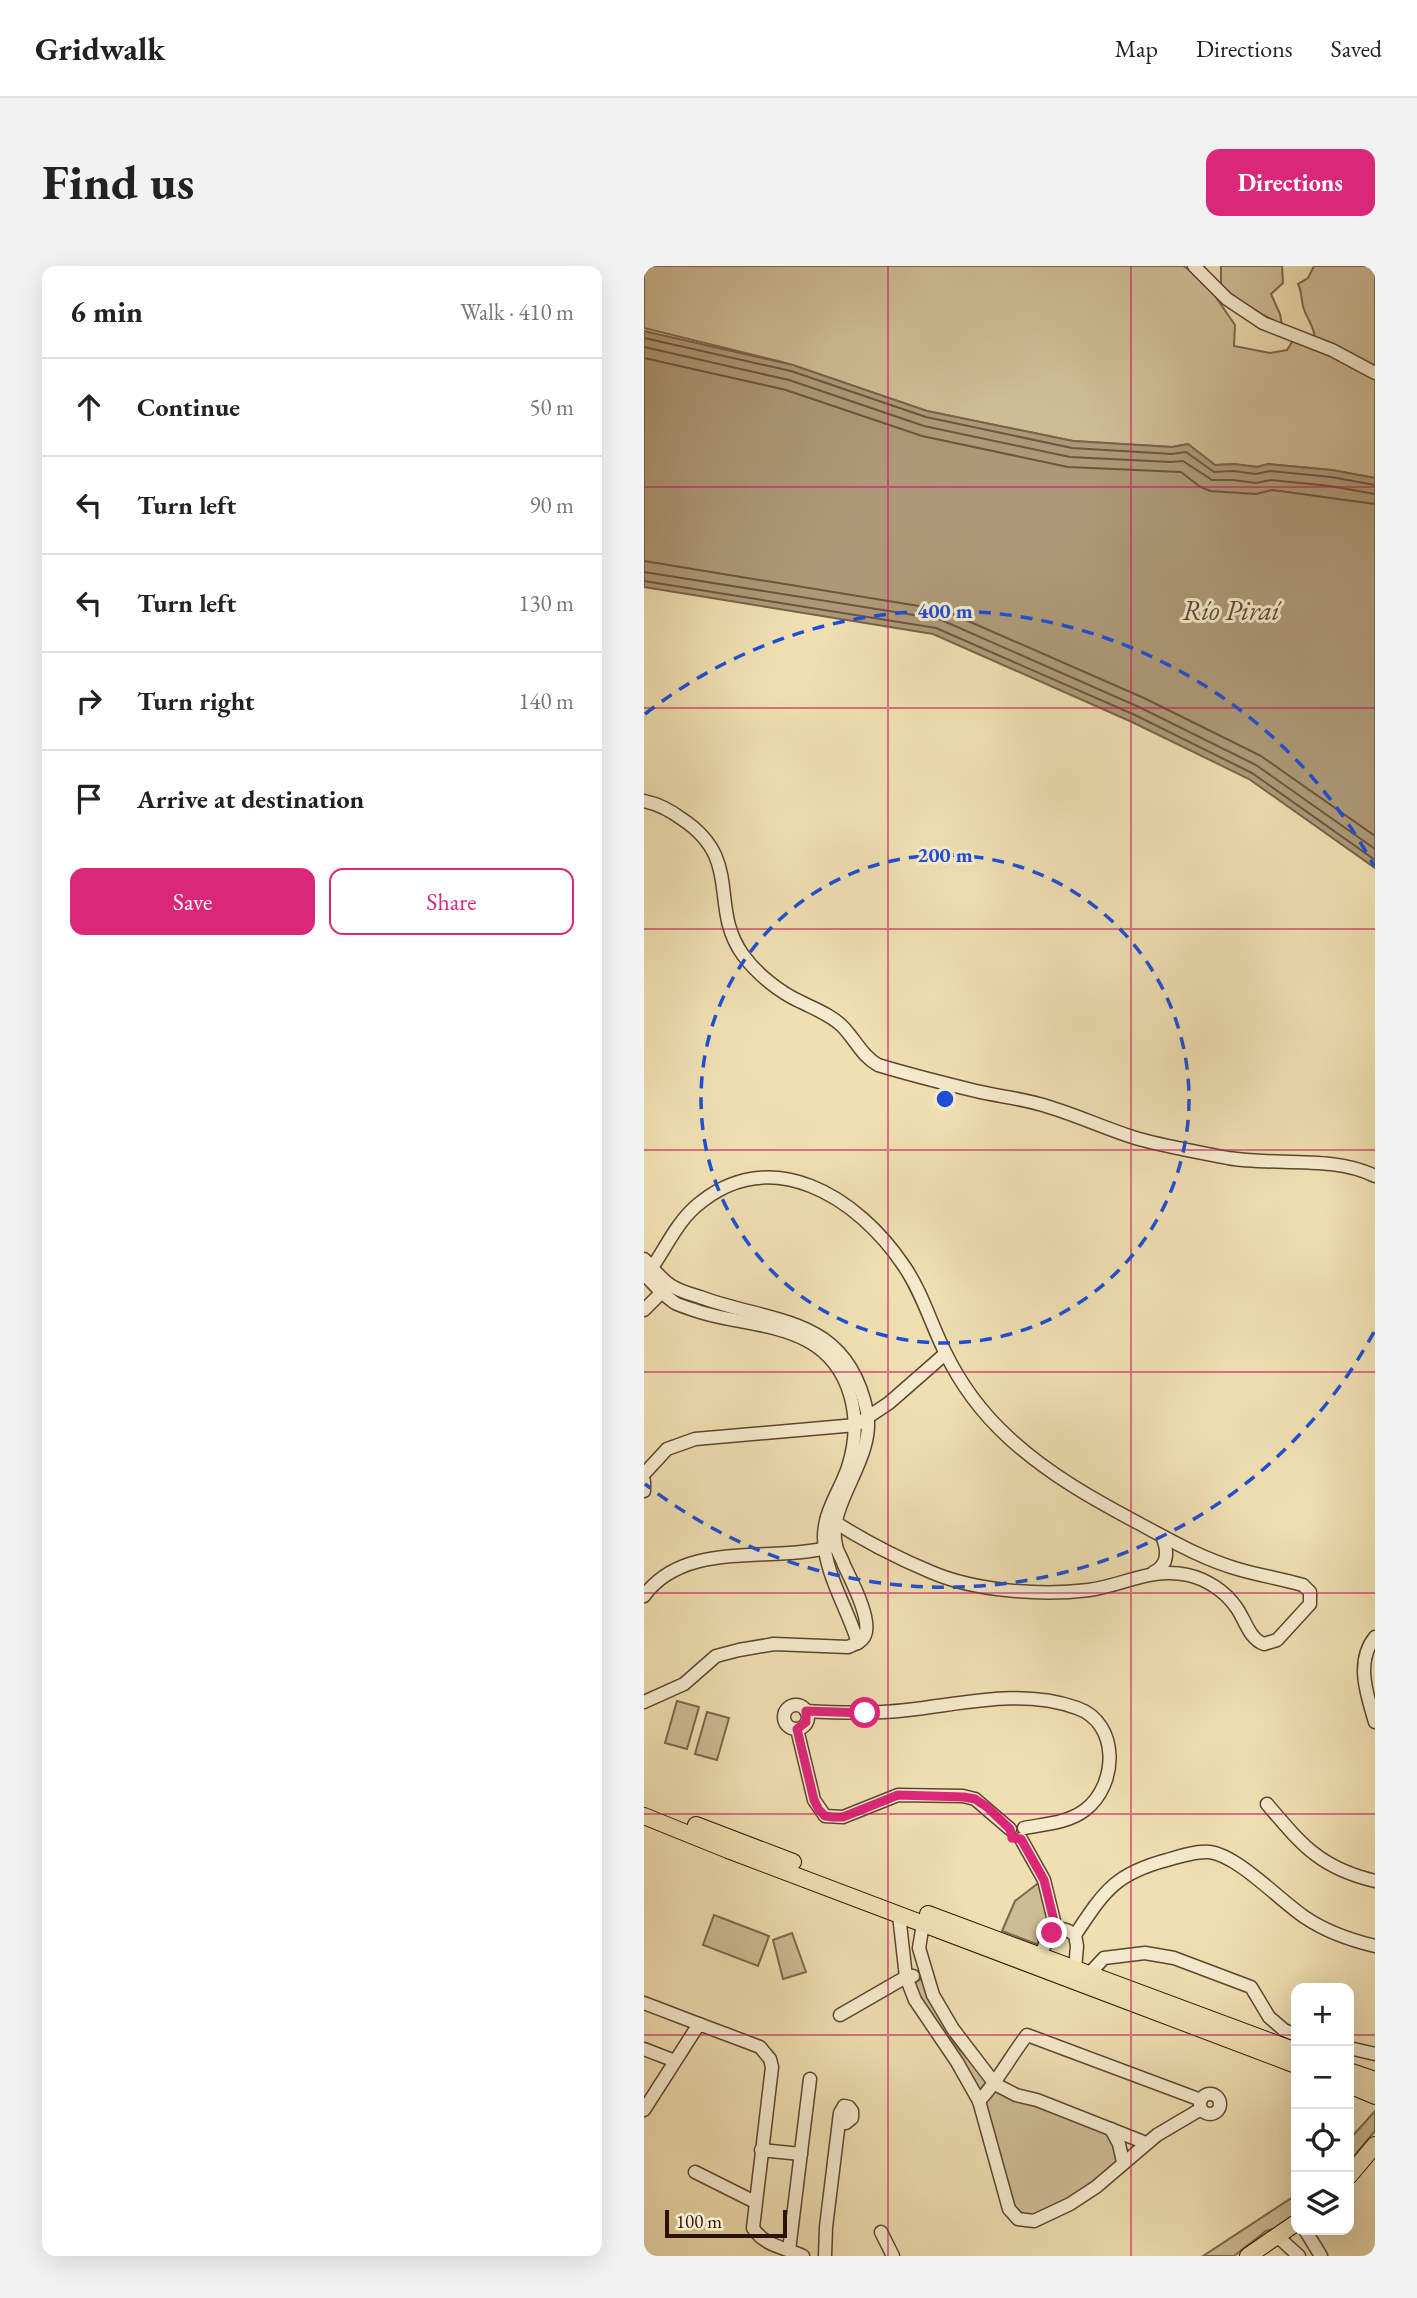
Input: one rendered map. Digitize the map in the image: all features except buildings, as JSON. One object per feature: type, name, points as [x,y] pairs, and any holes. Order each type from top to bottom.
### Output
[{"type":"main road","points":[[644,1805],[1291,2063]]},
{"type":"main road","points":[[644,1816],[899,1915],[925,1919],[1040,1955],[1291,2049]]},
{"type":"main road","points":[[1354,2072],[1375,2080]]},
{"type":"main road","points":[[1354,2087],[1375,2096]]},
{"type":"main road","points":[[1352,2172],[1375,2145]]},
{"type":"main road","points":[[1248,2256],[1291,2226]]},
{"type":"street","points":[[1194,266],[1227,299],[1263,323],[1332,350],[1375,373]]},
{"type":"street","points":[[644,800],[664,806],[696,828],[710,844],[721,869],[729,931],[743,956],[769,982],[842,1026],[871,1061],[878,1065],[942,1083],[1037,1103],[1166,1145],[1257,1161],[1338,1166],[1375,1176]]},
{"type":"street","points":[[644,1702],[684,1684],[710,1660],[727,1653],[774,1644],[839,1648],[858,1643],[865,1636],[867,1622],[830,1547],[831,1520],[847,1468],[856,1425],[853,1400],[846,1384],[829,1358],[811,1343],[780,1330],[685,1307],[647,1269],[681,1222],[695,1208],[712,1195],[738,1182],[760,1178],[802,1182],[850,1206],[876,1229],[913,1281],[945,1354],[979,1405],[1006,1435],[1043,1468],[1092,1499],[1188,1550],[1241,1570],[1303,1585],[1310,1592],[1310,1604],[1277,1640],[1264,1644],[1256,1640],[1226,1595],[1207,1582],[1184,1574],[1154,1572]]},
{"type":"street","points":[[644,1310],[665,1288]]},
{"type":"street","points":[[665,1288],[795,1323],[822,1338],[846,1362],[864,1395],[867,1431],[859,1465],[831,1520]]},
{"type":"street","points":[[644,1474],[667,1449],[695,1439],[856,1425],[945,1354]]},
{"type":"street","points":[[644,1481],[644,1491]]},
{"type":"street","points":[[831,1520],[932,1573],[998,1588],[1045,1593],[1110,1586],[1154,1572],[1160,1569],[1166,1560],[1167,1547],[1162,1536]]},
{"type":"street","points":[[644,1596],[650,1587],[668,1573],[692,1564],[733,1556],[769,1552],[802,1553],[830,1547]]},
{"type":"street","points":[[1375,1637],[1364,1658],[1363,1676],[1375,1722]]},
{"type":"street","points":[[797,1729],[787,1725],[784,1714],[789,1707],[796,1705],[806,1711],[865,1713],[988,1699],[1023,1698],[1054,1702],[1088,1713],[1103,1730],[1109,1753],[1110,1765],[1096,1798],[1086,1809],[1073,1817],[1022,1833]]},
{"type":"street","points":[[797,1729],[806,1722],[806,1711]]},
{"type":"street","points":[[797,1729],[814,1800],[825,1816],[843,1817],[898,1795],[964,1797],[975,1799],[1010,1829],[1017,1824],[1044,1880],[1056,1929],[1040,1955]]},
{"type":"street","points":[[1267,1804],[1304,1847],[1323,1861],[1375,1881]]},
{"type":"street","points":[[1291,2033],[1269,2017],[1251,1987],[1174,1958],[1145,1953],[1104,1958],[1082,1972],[1075,1935],[1093,1907],[1111,1886],[1127,1873],[1170,1859],[1208,1852],[1230,1860],[1286,1904],[1328,1931],[1375,1946]]},
{"type":"street","points":[[899,1915],[902,1962],[915,2000],[957,2062],[979,2101],[1009,2209],[1018,2219],[1034,2221],[1070,2204],[1096,2187],[1146,2143],[1201,2104],[1027,2035],[995,2084],[979,2101]]},
{"type":"street","points":[[925,1919],[919,1948],[933,1995],[953,2029],[995,2084],[1016,2095],[1037,2100],[1146,2143]]},
{"type":"street","points":[[1056,1929],[1062,1928],[1075,1935]]},
{"type":"street","points":[[839,2015],[906,1977],[925,1973]]},
{"type":"street","points":[[644,2003],[760,2047],[771,2059],[753,2228],[765,2241],[803,2256]]},
{"type":"street","points":[[644,2110],[699,2024]]},
{"type":"street","points":[[644,2049],[675,2061]]},
{"type":"street","points":[[1354,2049],[1375,2054]]},
{"type":"street","points":[[789,2250],[810,2079]]},
{"type":"street","points":[[825,2256],[839,2123]]},
{"type":"street","points":[[1111,2129],[1119,2144],[1123,2162]]},
{"type":"street","points":[[761,2150],[801,2154]]},
{"type":"street","points":[[695,2172],[755,2202]]},
{"type":"street","points":[[881,2232],[893,2256]]},
{"type":"street","points":[[1308,2235],[1321,2256]]},
{"type":"street","points":[[1277,2236],[1298,2255],[1313,2244]]},
{"type":"shaded area","points":[[644,266],[1183,266],[1202,277],[1235,325],[1234,346],[1270,353],[1287,350],[1294,339],[1312,345],[1375,379],[1375,478],[1332,470],[1268,464],[1257,467],[1215,465],[1188,444],[1172,447],[1073,441],[927,411],[782,362],[644,328]]},
{"type":"shaded area","points":[[1221,266],[1282,266],[1283,283],[1271,294],[1282,325],[1234,299],[1221,286]]},
{"type":"shaded area","points":[[1314,266],[1375,266],[1375,368],[1315,339],[1304,311],[1298,284],[1308,278]]},
{"type":"shaded area","points":[[677,1701],[699,1707],[687,1749],[665,1743]]},
{"type":"shaded area","points":[[707,1712],[729,1718],[717,1760],[695,1754]]},
{"type":"shaded area","points":[[1041,1881],[1049,1919],[1037,1935],[1039,1945],[1002,1931],[1015,1901]]},
{"type":"shaded area","points":[[714,1915],[769,1936],[758,1966],[703,1945]]},
{"type":"shaded area","points":[[792,1933],[806,1972],[783,1979],[773,1940]]},
{"type":"shaded area","points":[[921,1979],[955,2044],[987,2083],[984,2089],[978,2091],[917,1992],[915,1982]]},
{"type":"shaded area","points":[[994,2091],[1109,2133],[1119,2161],[1075,2195],[1050,2210],[1038,2214],[1022,2213],[1014,2207],[984,2107]]},
{"type":"shaded area","points":[[1375,2111],[1375,2131],[1354,2156],[1354,2134]]},
{"type":"shaded area","points":[[1291,2198],[1291,2218],[1277,2228],[1266,2231],[1234,2256],[1203,2256]]},
{"type":"water","name":"Río Piraí","points":[[644,331],[793,365],[927,411],[1073,441],[1172,447],[1188,444],[1215,465],[1257,467],[1268,464],[1332,470],[1375,478],[1375,868],[1249,779],[1132,722],[933,634],[644,587]]},
{"type":"route","points":[[865,1713],[806,1711],[806,1722],[797,1729],[814,1800],[819,1810],[825,1816],[843,1817],[887,1797],[898,1795],[975,1799],[1010,1829],[1012,1838],[1021,1839],[1039,1868],[1056,1929],[1052,1933]]}]
